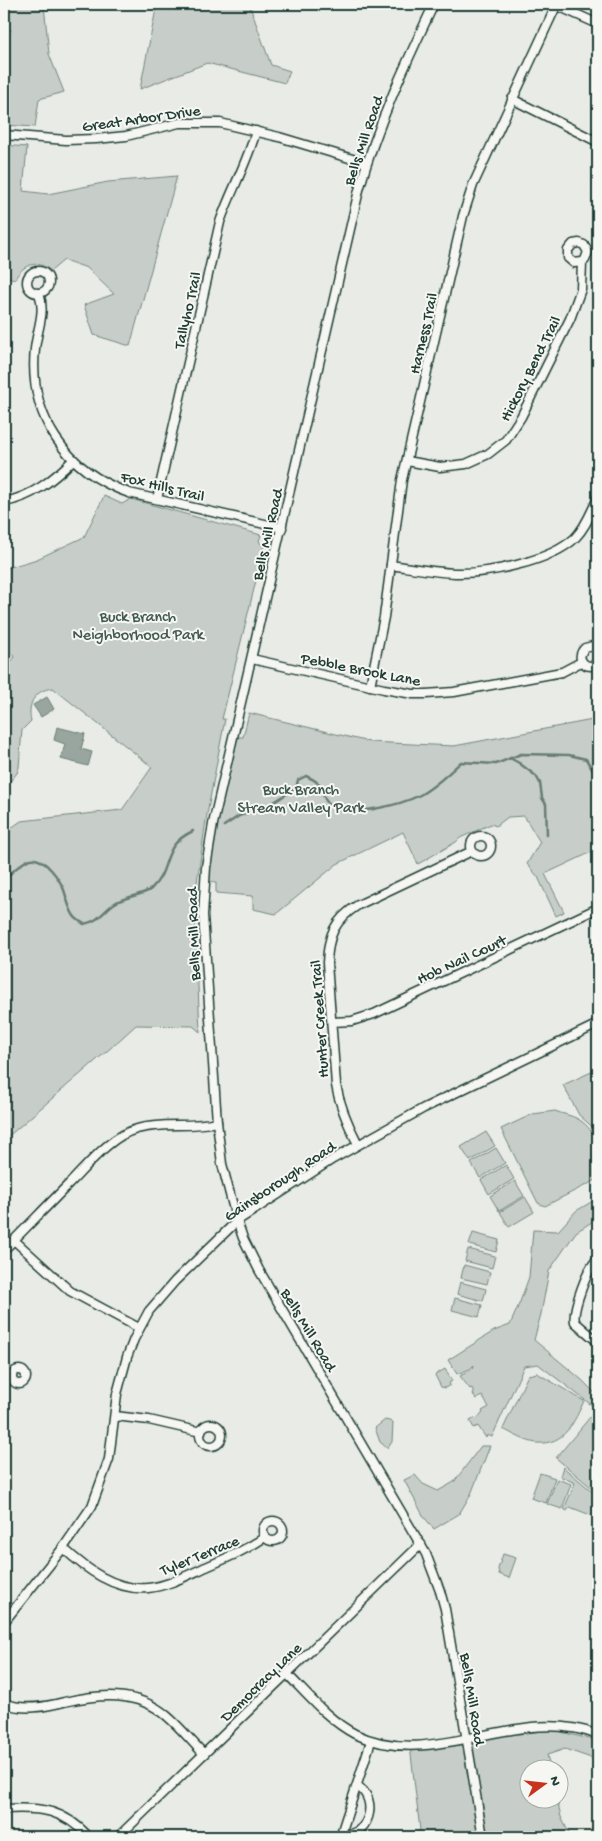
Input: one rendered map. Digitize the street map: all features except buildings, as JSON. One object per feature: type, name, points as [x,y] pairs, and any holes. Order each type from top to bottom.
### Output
[{"type":"street","name":"Bells Mill Road","points":[[434,4],[391,96],[366,163],[350,225],[213,824],[204,881],[204,932],[217,1122],[222,1164],[237,1221],[259,1270],[421,1544],[434,1575],[445,1609],[483,1837]]},
{"type":"street","points":[[557,4],[598,24]]},
{"type":"street","name":"Harness Trail","points":[[370,686],[382,626],[397,510],[463,216],[473,185],[557,4]]},
{"type":"street","points":[[512,99],[598,142]]},
{"type":"street","name":"Great Arbor Drive","points":[[4,135],[66,140],[96,139],[126,136],[179,123],[204,122],[225,124],[256,131],[366,163]]},
{"type":"street","name":"Tallyho Trail","points":[[157,499],[220,222],[229,196],[245,165],[256,131]]},
{"type":"street","name":"Hickory Bend Trail","points":[[407,461],[440,467],[466,464],[488,454],[506,440],[521,417],[570,319],[581,289],[582,262]]},
{"type":"street","name":"Fox Hills Trail","points":[[39,293],[43,310],[35,347],[34,374],[36,389],[47,424],[73,460],[91,474],[118,490],[282,528]]},
{"type":"street","points":[[4,502],[36,490],[49,482],[73,460]]},
{"type":"street","points":[[391,565],[444,572],[473,572],[542,558],[558,551],[576,537],[585,525],[598,498]]},
{"type":"street","name":"Pebble Brook Lane","points":[[598,650],[593,646],[585,648],[580,654],[581,662],[584,665],[592,667],[598,663]]},
{"type":"street","name":"Pebble Brook Lane","points":[[252,658],[370,686],[413,694],[441,693],[562,672],[581,662]]},
{"type":"street","name":"Hunter Creek Trail","points":[[358,1144],[347,1124],[339,1102],[336,1085],[327,947],[331,934],[341,918],[358,905],[472,851]]},
{"type":"street","name":"Hob Nail Court","points":[[332,1022],[352,1021],[374,1014],[598,908]]},
{"type":"street","name":"Gainsborough Road","points":[[4,1622],[63,1548],[92,1506],[109,1459],[117,1394],[126,1357],[139,1328],[150,1311],[175,1281],[237,1221],[358,1144],[444,1098],[598,1024]]},
{"type":"street","points":[[4,1250],[94,1159],[122,1136],[134,1130],[150,1126],[201,1125],[217,1122]]},
{"type":"street","points":[[14,1240],[70,1291],[139,1328]]},
{"type":"street","points":[[598,1259],[590,1268],[574,1313],[575,1322],[598,1342]]},
{"type":"street","points":[[4,1385],[12,1380]]},
{"type":"street","points":[[115,1416],[149,1420],[201,1432]]},
{"type":"street","name":"Tyler Terrace","points":[[63,1548],[81,1564],[103,1578],[127,1587],[148,1588],[179,1580],[249,1548],[265,1537]]},
{"type":"street","name":"Democracy Lane","points":[[118,1837],[421,1544]]},
{"type":"street","points":[[287,1674],[325,1712],[340,1724],[371,1741],[410,1746],[428,1745],[547,1725],[574,1728],[598,1735]]},
{"type":"street","points":[[4,1703],[19,1707],[46,1707],[103,1695],[123,1696],[155,1708],[166,1716],[204,1754]]},
{"type":"street","points":[[357,1786],[365,1791],[368,1798],[370,1809],[366,1822],[359,1831],[351,1836],[341,1836],[371,1741]]},
{"type":"street","points":[[4,1809],[34,1808],[48,1810],[68,1818],[89,1837]]},
{"type":"green space","points":[[4,4],[47,4],[44,5],[49,54],[64,92],[39,99],[35,127],[4,125],[4,40],[11,30],[4,25]]},
{"type":"green space","points":[[157,4],[249,4],[271,65],[290,71],[285,83],[207,63],[140,89]]},
{"type":"green space","points":[[4,145],[27,147],[23,191],[48,194],[108,182],[177,176],[130,346],[94,335],[84,305],[114,294],[87,268],[64,260],[51,271],[46,267],[36,264],[26,267],[15,279],[4,276]]},
{"type":"green space","name":"Buck Branch Neighborhood Park","points":[[104,496],[122,504],[131,499],[261,535],[259,541],[264,548],[222,719],[225,719],[206,820],[197,882],[195,915],[200,1032],[193,1026],[136,1025],[4,1140],[4,833],[21,821],[122,810],[152,767],[53,688],[41,691],[31,703],[31,721],[22,730],[17,773],[8,784],[4,779],[4,670],[15,657],[4,648],[4,569],[37,559],[84,537]]},
{"type":"green space","name":"Buck Branch Stream Valley Park","points":[[249,713],[369,742],[454,746],[598,719],[598,849],[545,874],[564,912],[556,916],[538,877],[527,864],[540,842],[524,816],[508,817],[496,826],[491,824],[460,838],[418,864],[403,832],[337,864],[276,914],[253,909],[253,896],[216,893],[216,882],[204,881],[234,737],[243,737]]},
{"type":"green space","points":[[598,1069],[598,1132],[579,1115],[563,1085]]},
{"type":"green space","points":[[555,1111],[578,1119],[591,1131],[597,1145],[598,1179],[545,1206],[538,1203],[501,1129],[533,1114]]},
{"type":"green space","points":[[486,1132],[495,1146],[470,1161],[461,1147]]},
{"type":"green space","points":[[496,1148],[505,1163],[480,1178],[471,1163]]},
{"type":"green space","points":[[506,1165],[514,1179],[489,1194],[481,1180]]},
{"type":"green space","points":[[515,1181],[524,1196],[499,1211],[490,1196]]},
{"type":"green space","points":[[525,1197],[534,1212],[509,1227],[500,1212]]},
{"type":"green space","points":[[598,1198],[598,1218],[576,1232],[549,1271],[534,1340],[582,1380],[598,1396],[598,1410],[538,1364],[524,1366],[492,1437],[487,1435],[486,1438],[478,1426],[474,1428],[470,1421],[476,1419],[483,1413],[482,1411],[489,1407],[482,1396],[476,1399],[472,1388],[470,1389],[460,1376],[473,1369],[474,1365],[470,1369],[457,1374],[448,1360],[494,1331],[510,1325],[529,1277],[533,1230],[558,1231],[576,1211]]},
{"type":"green space","points":[[473,1233],[499,1240],[496,1252],[469,1245]]},
{"type":"green space","points":[[468,1249],[495,1256],[492,1268],[465,1261]]},
{"type":"green space","points":[[464,1265],[490,1272],[487,1284],[461,1278]]},
{"type":"green space","points":[[460,1282],[486,1289],[483,1301],[457,1294]]},
{"type":"green space","points":[[455,1298],[482,1305],[479,1317],[452,1310]]},
{"type":"green space","points":[[445,1369],[452,1381],[445,1388],[441,1387],[435,1375]]},
{"type":"green space","points":[[537,1373],[584,1401],[567,1431],[562,1436],[547,1443],[528,1441],[503,1429],[528,1375]]},
{"type":"green space","points":[[591,1416],[598,1422],[598,1493],[556,1458]]},
{"type":"green space","points":[[385,1420],[393,1422],[392,1442],[387,1448],[380,1442],[375,1428]]},
{"type":"green space","points":[[481,1446],[490,1446],[471,1494],[459,1514],[434,1529],[424,1517],[404,1480],[415,1475],[423,1484],[438,1491],[454,1482]]},
{"type":"green space","points":[[563,1467],[598,1496],[598,1518],[570,1507],[567,1511],[564,1509],[575,1483],[560,1476]]},
{"type":"green space","points":[[540,1473],[555,1478],[546,1503],[531,1498]]},
{"type":"green space","points":[[557,1479],[571,1484],[562,1509],[547,1504]]},
{"type":"green space","points":[[503,1554],[516,1558],[509,1578],[499,1574],[498,1569]]},
{"type":"green space","points":[[549,1729],[598,1741],[598,1774],[594,1759],[565,1749],[547,1755],[548,1758],[520,1758],[520,1808],[559,1808],[561,1817],[571,1837],[413,1837],[420,1830],[410,1746]]},
{"type":"shaded area","points":[[47,697],[54,709],[41,717],[33,705]]},
{"type":"shaded area","points":[[57,727],[85,734],[81,749],[92,752],[88,766],[61,759],[65,744],[54,740]]},
{"type":"waterway","points":[[224,826],[239,816],[271,804],[296,788],[298,780],[306,776],[318,783],[324,798],[331,806],[339,810],[349,811],[375,809],[412,799],[442,780],[461,762],[496,764],[521,754],[569,755],[586,759],[598,779]]},
{"type":"waterway","points":[[510,758],[536,776],[540,783],[542,798],[546,804],[547,835]]},
{"type":"waterway","points":[[4,881],[24,862],[36,859],[47,865],[59,881],[75,917],[84,924],[89,923],[98,918],[115,903],[151,889],[158,881],[175,844],[182,837],[193,831]]}]
